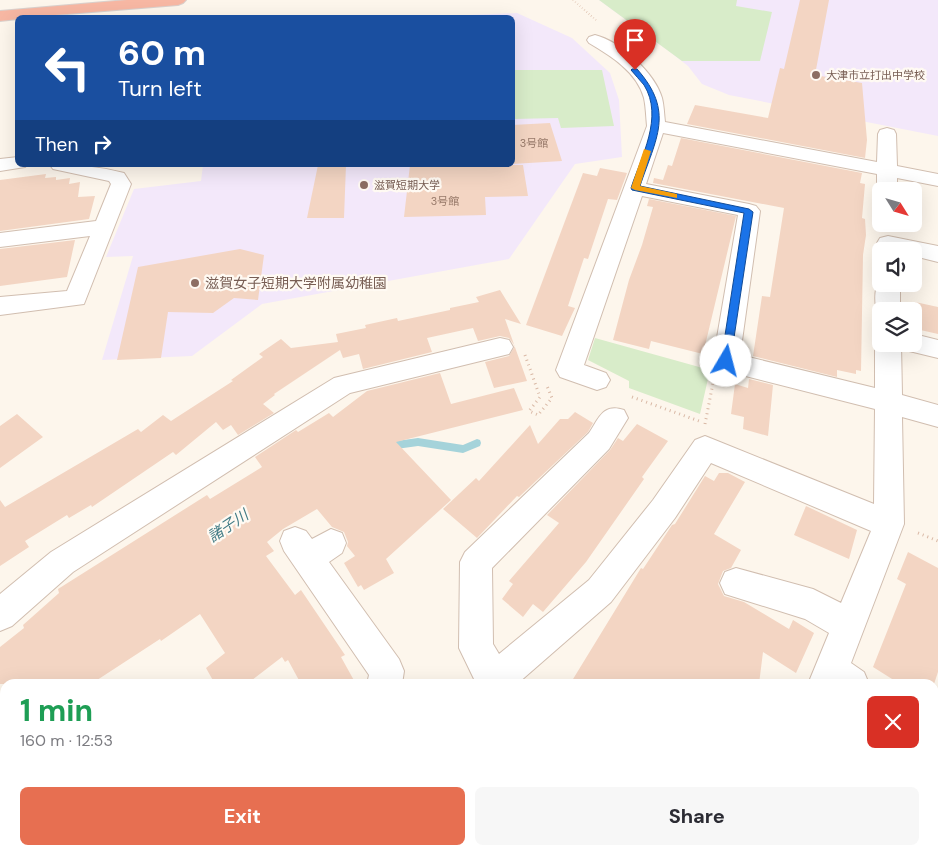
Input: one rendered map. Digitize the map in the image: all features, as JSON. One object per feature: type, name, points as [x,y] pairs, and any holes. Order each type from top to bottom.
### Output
[{"type":"highway","points":[[0,4],[54,0]]},
{"type":"highway","points":[[0,16],[178,0]]},
{"type":"street","points":[[595,40],[624,59],[647,85],[653,98],[656,126],[568,370],[597,380]]},
{"type":"street","points":[[656,126],[938,180]]},
{"type":"street","points":[[887,134],[888,182]]},
{"type":"street","points":[[0,165],[15,163]]},
{"type":"street","points":[[0,306],[76,298],[121,184],[117,177],[70,167]]},
{"type":"street","points":[[635,188],[749,212],[726,361],[846,390],[938,416]]},
{"type":"street","points":[[0,240],[104,227]]},
{"type":"street","points":[[888,239],[938,254]]},
{"type":"street","points":[[922,345],[938,349]]},
{"type":"street","points":[[0,614],[62,562],[344,385],[512,350]]},
{"type":"street","points":[[836,679],[848,626],[889,524],[888,352]]},
{"type":"street","points":[[491,679],[476,648],[476,562],[599,441],[620,407]]},
{"type":"street","points":[[496,679],[600,591],[664,509],[702,434],[889,524]]},
{"type":"street","points":[[311,548],[388,671],[386,679]]},
{"type":"street","points":[[736,583],[813,605],[848,626]]},
{"type":"path","points":[[512,350],[540,397],[529,411],[538,415],[552,398],[546,384]]},
{"type":"path","points":[[620,407],[702,434],[717,367],[726,361]]},
{"type":"shaded area","name":"大津市立打出中学校","points":[[599,0],[938,0],[938,136],[729,95],[702,84],[688,66]]},
{"type":"shaded area","name":"滋賀短期大学","points":[[517,13],[572,38],[610,73],[619,100],[622,157],[575,164],[509,259],[262,304],[192,356],[102,360],[133,256],[106,257],[134,189],[201,181],[203,167],[515,167],[515,15],[470,15]]},
{"type":"green space","points":[[599,0],[737,0],[736,6],[772,12],[760,61],[682,61]]},
{"type":"green space","points":[[515,70],[602,70],[614,126],[561,128],[558,118],[515,119]]},
{"type":"green space","points":[[595,338],[710,370],[700,414],[629,388],[629,381],[588,360]]},
{"type":"building","points":[[800,0],[829,0],[815,75],[862,83],[867,140],[865,158],[687,124],[695,105],[768,118],[780,68],[784,69]]},
{"type":"building","points":[[550,123],[562,161],[515,164],[515,125]]},
{"type":"building","points":[[681,138],[862,173],[860,183],[865,184],[862,218],[865,219],[866,235],[863,255],[861,371],[856,370],[856,374],[837,370],[837,377],[753,356],[762,296],[770,297],[784,208],[653,183],[654,178],[663,180],[668,165],[672,166]]},
{"type":"building","points":[[515,165],[523,165],[528,196],[485,197],[486,215],[404,217],[410,167],[515,167]]},
{"type":"building","points":[[318,167],[346,167],[344,218],[307,218]]},
{"type":"building","points":[[600,168],[627,173],[617,200],[608,199],[588,259],[584,258],[568,306],[575,308],[562,336],[526,325],[583,173],[597,176]]},
{"type":"building","points":[[46,174],[45,178],[56,177],[56,180],[70,178],[69,184],[80,182],[78,197],[95,196],[89,219],[0,231],[0,180]]},
{"type":"building","points":[[649,199],[736,216],[703,354],[651,341],[649,349],[613,340],[629,280],[653,207],[647,206]]},
{"type":"building","points":[[75,240],[67,277],[0,286],[0,249]]},
{"type":"building","points":[[240,249],[264,255],[258,300],[234,298],[213,313],[168,312],[161,358],[117,360],[138,267]]},
{"type":"building","points":[[500,290],[521,324],[505,319],[514,345],[509,338],[500,336],[478,341],[473,328],[427,338],[432,352],[363,369],[359,354],[343,358],[340,350],[274,394],[263,404],[274,413],[238,435],[231,425],[223,430],[216,422],[176,455],[173,452],[92,507],[91,505],[69,518],[67,515],[25,541],[29,547],[0,566],[0,500],[5,507],[138,429],[141,432],[163,415],[171,421],[233,381],[231,380],[263,357],[259,354],[281,339],[291,348],[338,342],[336,334],[366,328],[365,325],[397,318],[398,321],[450,310],[450,308],[479,302],[476,297]]},
{"type":"building","points":[[922,304],[938,307],[938,334],[922,330]]},
{"type":"building","points":[[515,346],[527,381],[494,388],[485,362],[509,356]]},
{"type":"building","points":[[440,373],[451,404],[514,388],[523,410],[396,442],[451,500],[386,559],[394,573],[364,590],[361,585],[358,587],[344,563],[355,556],[347,546],[348,542],[344,532],[332,527],[317,509],[283,529],[267,542],[274,551],[266,556],[295,595],[301,590],[345,655],[341,657],[353,679],[298,679],[288,660],[285,662],[282,657],[253,679],[212,679],[206,668],[225,653],[200,614],[161,641],[160,639],[99,679],[0,679],[0,647],[24,628],[23,625],[59,593],[58,589],[207,495],[210,499],[262,467],[255,457],[296,430],[298,432],[329,413],[333,417],[367,391]]},
{"type":"building","points":[[749,379],[773,385],[768,436],[743,429],[744,417],[731,414],[735,384],[748,388]]},
{"type":"building","points":[[575,412],[593,423],[588,432],[519,497],[517,496],[477,538],[443,509],[476,478],[479,481],[530,425],[538,444],[560,419],[568,419]]},
{"type":"building","points":[[17,414],[43,437],[0,468],[0,426]]},
{"type":"building","points":[[637,424],[668,441],[586,562],[543,612],[533,604],[523,617],[502,599],[513,584],[509,581],[559,523],[547,515],[610,450],[618,438],[623,441]]},
{"type":"building","points":[[719,473],[728,473],[745,482],[714,534],[741,550],[731,568],[723,571],[718,584],[724,596],[744,602],[789,629],[793,620],[814,633],[796,673],[763,652],[760,679],[573,679],[641,568],[643,569],[672,525],[675,524],[705,476],[714,481]]},
{"type":"building","points":[[806,506],[857,530],[849,559],[794,535]]},
{"type":"building","points":[[908,552],[938,568],[938,672],[936,679],[892,679],[873,667],[906,584],[897,579]]},
{"type":"waterway","name":"諸子川","points":[[389,446],[418,442],[463,449],[477,443]]},
{"type":"slow traffic","points":[[647,151],[635,188],[674,196]]},
{"type":"place","name":"大津市立打出中学校","points":[[816,75]]},
{"type":"place","name":"滋賀短期大学","points":[[364,185]]},
{"type":"place","name":"滋賀女子短期大学附属幼稚園","points":[[195,283]]},
{"type":"route","points":[[635,70],[647,85],[653,98],[656,126],[635,188],[749,212],[726,361]]}]
